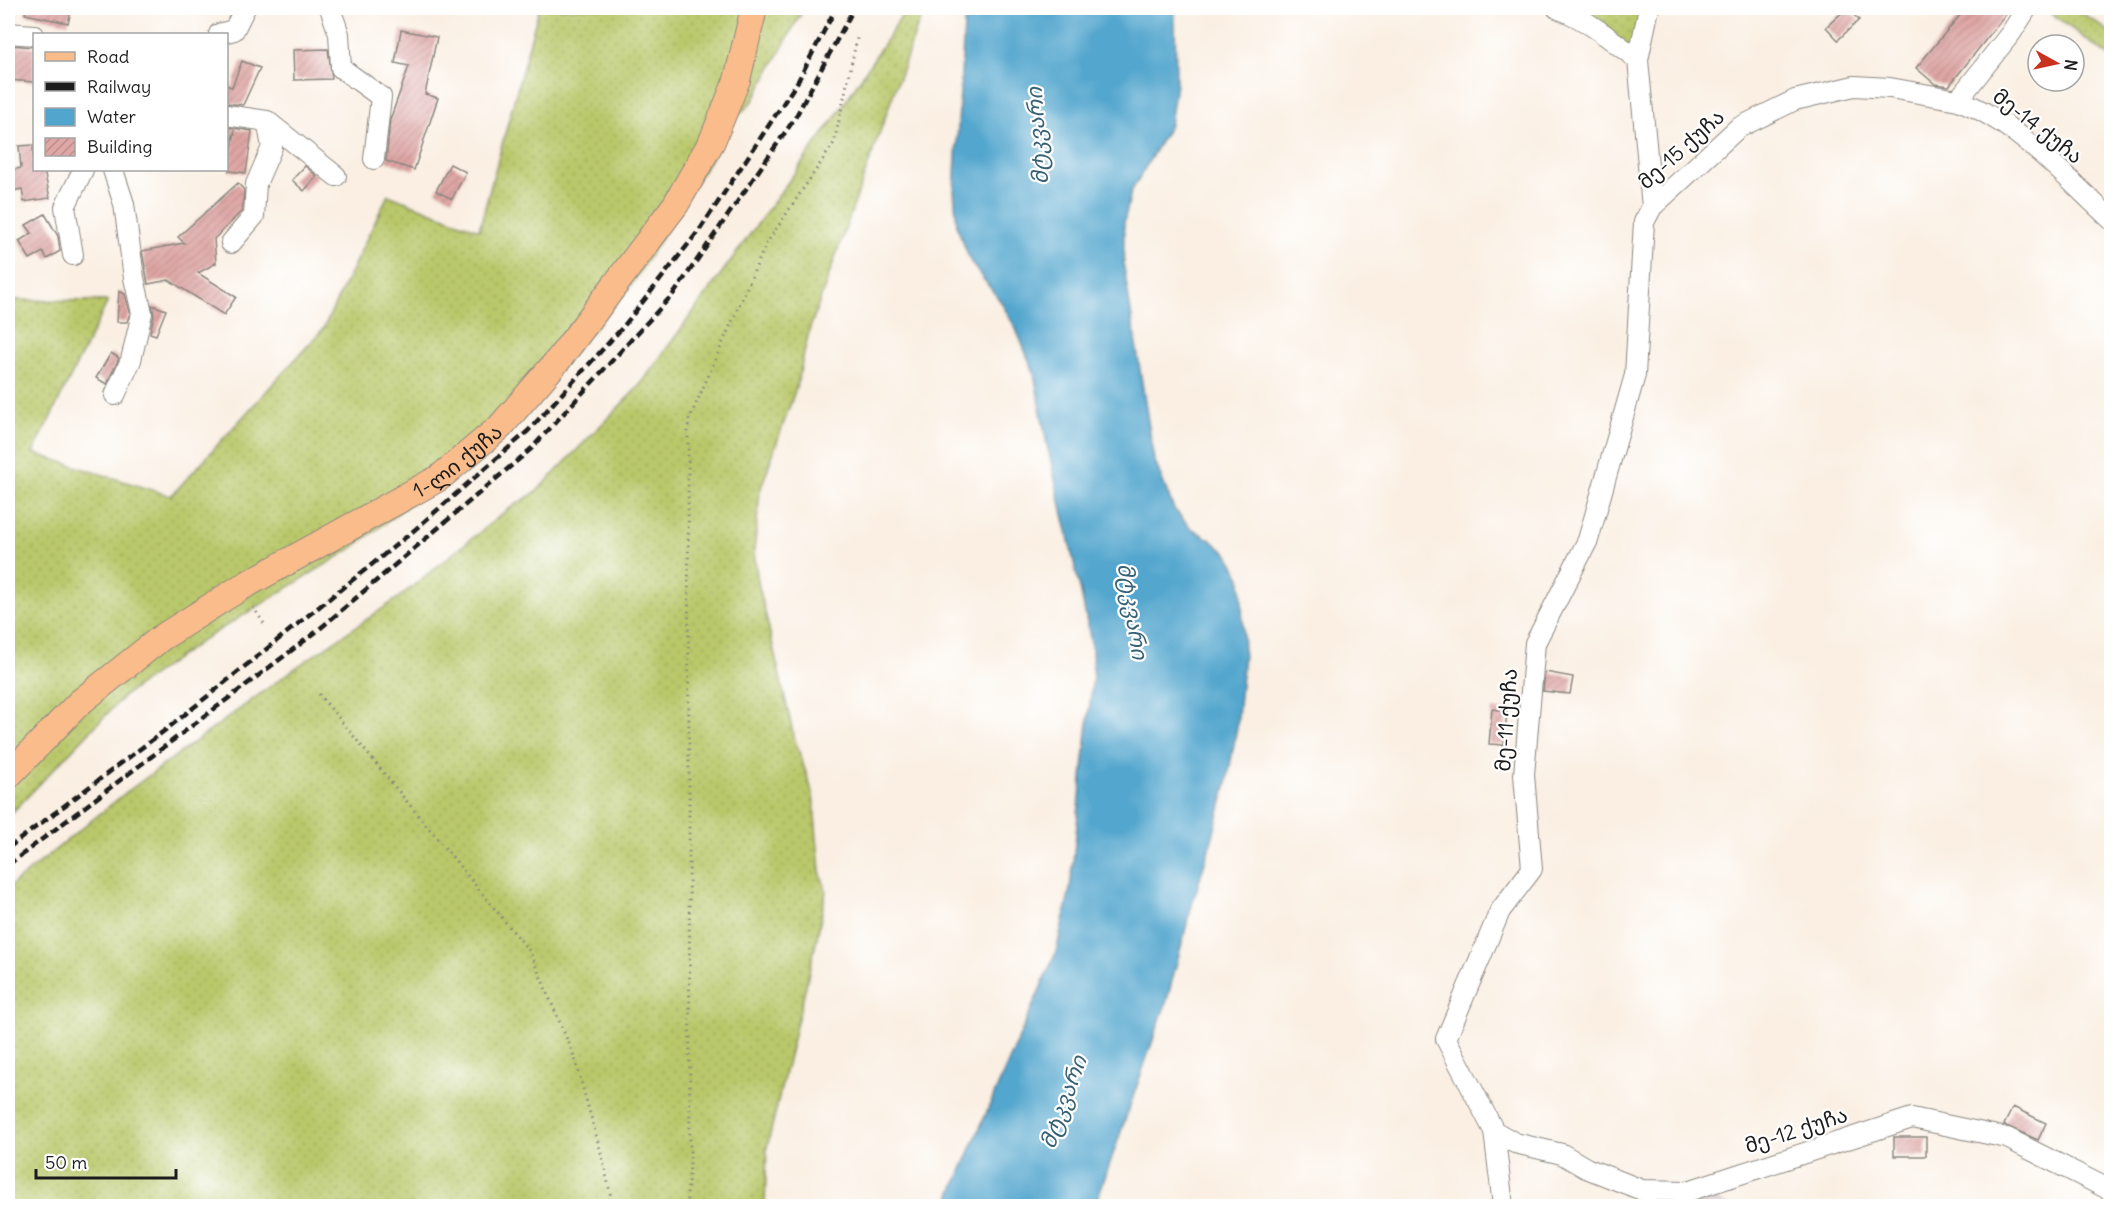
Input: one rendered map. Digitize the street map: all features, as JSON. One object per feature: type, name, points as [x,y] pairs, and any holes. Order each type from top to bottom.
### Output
[{"type":"main road","name":"1-ლი ქუჩა","points":[[8,776],[79,703],[161,638],[240,588],[439,478],[500,427],[559,359],[676,204],[712,141],[737,80],[754,8]]},
{"type":"street","points":[[223,33],[234,30],[244,8]]},
{"type":"street","points":[[330,8],[339,34],[341,68],[381,98],[374,159]]},
{"type":"street","points":[[1557,8],[1607,35],[1638,60]]},
{"type":"street","points":[[1648,214],[1638,60],[1649,8]]},
{"type":"street","points":[[1958,100],[2011,33],[2027,8]]},
{"type":"street","points":[[8,33],[33,35]]},
{"type":"street","name":"მე-15 ქუჩა","points":[[1648,214],[1738,128],[1795,100],[1854,86],[1890,88],[1958,100]]},
{"type":"street","name":"მე-14 ქუჩა","points":[[1958,100],[1983,110],[1999,121],[2058,170],[2112,220]]},
{"type":"street","points":[[228,114],[267,121],[336,176]]},
{"type":"street","points":[[231,243],[254,216],[256,184],[272,147],[267,121]]},
{"type":"street","points":[[73,255],[65,207],[83,171]]},
{"type":"street","points":[[113,171],[124,204],[134,278],[142,313],[130,360],[115,395]]},
{"type":"street","name":"მე-11 ქუჩა","points":[[1503,1206],[1494,1131],[1446,1039],[1500,911],[1532,869],[1524,775],[1535,643],[1588,540],[1635,375],[1648,214]]},
{"type":"street","name":"მე-12 ქუჩა","points":[[1494,1131],[1515,1143],[1562,1154],[1586,1168],[1642,1190],[1688,1191],[1912,1118],[2007,1138],[2112,1191]]},
{"type":"path","points":[[686,1206],[690,1166],[688,422],[766,244],[834,143],[858,34]]},
{"type":"path","points":[[319,694],[530,952],[574,1056],[603,1160],[613,1206]]},
{"type":"shaded area","points":[[1709,1197],[1731,1206],[1639,1206]]},
{"type":"green space","points":[[539,8],[804,8],[753,101],[736,118],[629,289],[503,433],[351,549],[203,640],[124,696],[8,817],[8,300],[108,301],[33,453],[171,496],[323,329],[388,195],[479,230]]},
{"type":"green space","points":[[907,8],[924,8],[809,331],[797,385],[760,491],[754,552],[758,582],[794,737],[813,794],[820,871],[826,891],[816,943],[767,1147],[765,1206],[8,1206],[8,888],[124,794],[298,666],[398,598],[507,510],[536,492],[640,385],[834,119]]},
{"type":"green space","points":[[1557,8],[1649,8],[1638,60]]},
{"type":"green space","points":[[2044,8],[2075,8],[2111,33],[2111,58],[2086,39],[2086,33],[2078,33]]},
{"type":"water","name":"მტკვარი","points":[[965,8],[1175,8],[1176,84],[1170,125],[1131,192],[1124,222],[1124,267],[1154,459],[1174,509],[1191,528],[1228,554],[1241,578],[1244,653],[1237,728],[1227,783],[1167,1000],[1095,1206],[946,1206],[1056,952],[1070,889],[1093,675],[1092,648],[1047,445],[1034,373],[1016,329],[1001,302],[971,263],[957,227],[954,190]]},
{"type":"building","points":[[26,8],[72,8],[68,23],[25,14]]},
{"type":"building","points":[[1847,8],[1859,20],[1838,40],[1826,27]]},
{"type":"building","points":[[1966,8],[2011,8],[1949,86],[1935,84],[1916,68]]},
{"type":"building","points":[[401,30],[437,37],[425,94],[438,98],[414,170],[386,161],[390,120],[409,66],[395,63]]},
{"type":"building","points":[[8,45],[33,47],[33,82],[8,80]]},
{"type":"building","points":[[328,49],[332,79],[294,80],[293,50]]},
{"type":"building","points":[[242,61],[260,68],[243,105],[228,103],[228,86],[232,87]]},
{"type":"building","points":[[228,127],[252,131],[246,173],[229,171],[235,130],[229,147]]},
{"type":"building","points":[[33,145],[33,171],[44,171],[50,198],[24,202],[22,189],[8,192],[8,171],[21,168],[19,146]]},
{"type":"building","points":[[450,164],[466,172],[452,199],[436,191]]},
{"type":"building","points":[[305,166],[317,176],[304,191],[292,180]]},
{"type":"building","points":[[238,183],[244,190],[242,211],[214,239],[216,263],[198,273],[236,297],[224,315],[169,280],[148,284],[142,251],[184,243],[178,237]]},
{"type":"building","points":[[45,214],[58,236],[60,251],[47,259],[43,252],[30,259],[19,241],[32,233],[26,225]]},
{"type":"building","points":[[119,291],[125,294],[130,313],[127,322],[117,322]]},
{"type":"building","points":[[152,305],[166,310],[156,335],[150,333],[154,315]]},
{"type":"building","points":[[111,353],[119,358],[107,384],[96,378]]},
{"type":"building","points":[[1545,672],[1573,677],[1570,694],[1543,691]]},
{"type":"building","points":[[1492,709],[1507,711],[1504,745],[1489,744]]},
{"type":"building","points":[[2013,1107],[2046,1123],[2038,1140],[2004,1125]]},
{"type":"building","points":[[1894,1137],[1926,1137],[1926,1156],[1894,1156]]},
{"type":"railway","points":[[8,848],[168,728],[411,533],[528,431],[623,327],[701,228],[798,81],[836,8]]},
{"type":"railway","points":[[8,865],[316,632],[531,449],[675,292],[795,118],[854,8]]}]
